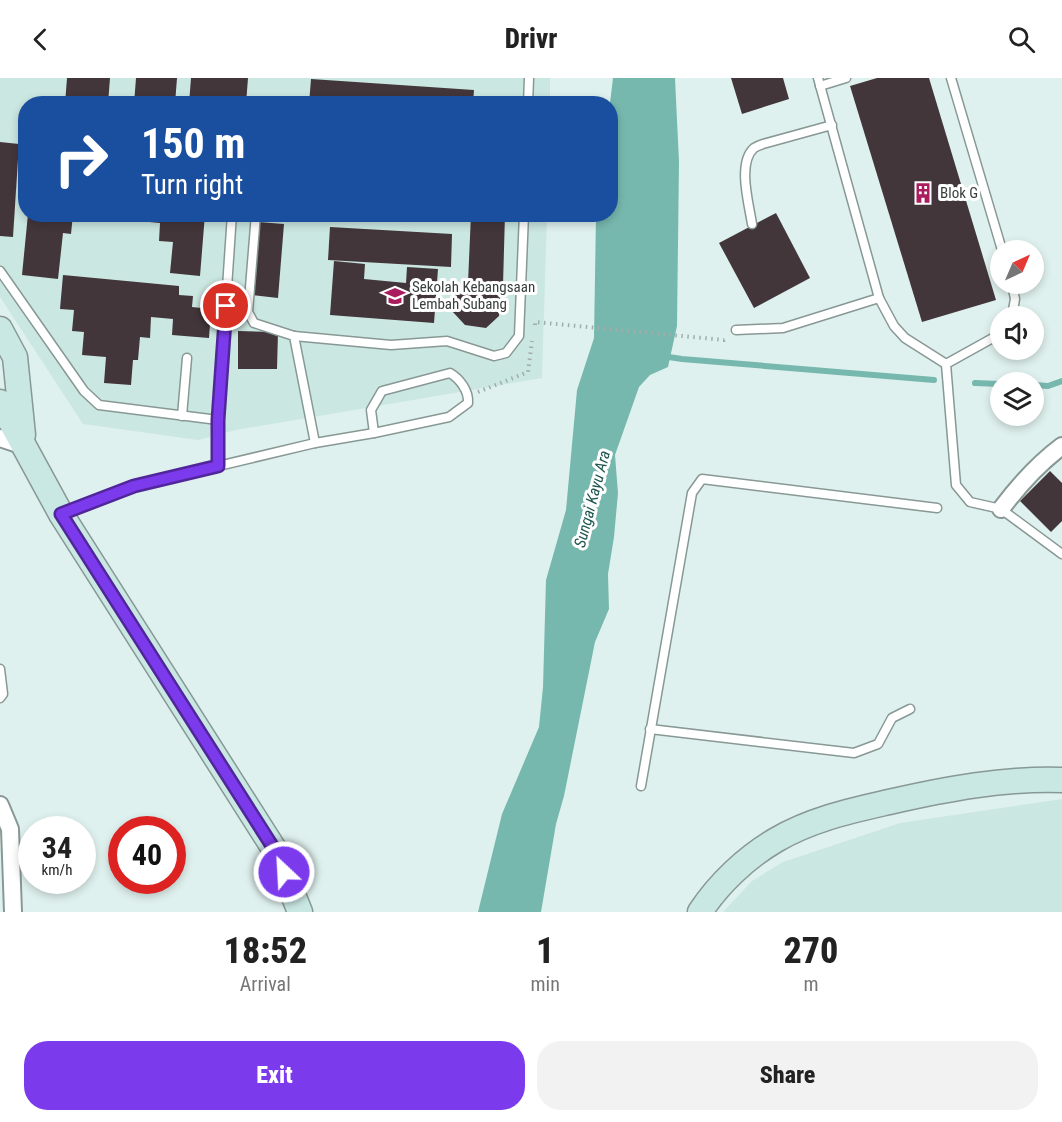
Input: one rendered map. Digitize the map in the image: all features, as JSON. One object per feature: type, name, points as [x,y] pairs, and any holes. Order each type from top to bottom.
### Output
[{"type":"street","points":[[0,329],[15,357],[24,446]]},
{"type":"street","points":[[0,402],[61,514],[276,852],[300,912]]},
{"type":"street","points":[[0,438],[24,446]]},
{"type":"street","points":[[1001,509],[1035,468],[1062,446]]},
{"type":"street","points":[[700,912],[747,859],[798,829],[831,816],[921,795],[973,786],[1015,780],[1062,780]]},
{"type":"street","points":[[0,805],[10,829],[13,912]]},
{"type":"lane","points":[[528,96],[529,78]]},
{"type":"lane","points":[[846,78],[819,82],[879,298],[894,326],[905,338],[946,364]]},
{"type":"lane","points":[[951,78],[999,240]]},
{"type":"lane","points":[[753,224],[745,173],[748,159],[754,148],[832,125]]},
{"type":"lane","points":[[218,466],[218,420],[231,222]]},
{"type":"lane","points":[[255,222],[248,312],[254,323],[294,336],[391,345],[447,341],[494,356],[506,353],[519,336],[524,222]]},
{"type":"lane","points":[[0,271],[84,391],[99,405],[218,420]]},
{"type":"lane","points":[[736,330],[783,328],[879,298]]},
{"type":"lane","points":[[294,336],[315,443]]},
{"type":"lane","points":[[946,364],[990,340]]},
{"type":"lane","points":[[182,416],[187,358]]},
{"type":"lane","points":[[946,364],[956,485],[970,502],[1001,509],[1062,554]]},
{"type":"lane","points":[[61,514],[134,486],[315,443],[374,433],[449,417],[468,403],[468,395],[457,377],[450,373],[381,391],[372,410],[374,433]]},
{"type":"lane","points":[[641,786],[692,493],[702,479],[937,508]]},
{"type":"lane","points":[[0,669],[3,694],[0,698]]},
{"type":"lane","points":[[650,729],[855,753],[878,744],[892,718],[910,709]]},
{"type":"path","points":[[535,322],[724,340]]},
{"type":"path","points":[[468,395],[528,372],[530,357]]},
{"type":"shaded area","points":[[0,78],[550,78],[550,96],[18,96],[18,222],[547,222],[542,378],[236,430],[198,440],[83,424],[0,297]]},
{"type":"shaded area","points":[[1062,799],[1062,912],[723,912],[752,881],[783,862],[900,823]]},
{"type":"water","name":"Sungai Kayu Ara","points":[[613,78],[675,78],[679,162],[677,326],[668,367],[650,375],[639,387],[615,455],[618,493],[608,574],[609,609],[595,642],[564,796],[556,824],[541,912],[478,912],[502,814],[539,727],[543,687],[546,580],[566,510],[577,390],[594,338],[596,222],[618,222],[618,96],[611,96]]},
{"type":"building","points":[[67,78],[110,78],[109,96],[66,96]]},
{"type":"building","points":[[136,78],[177,78],[176,96],[135,96]]},
{"type":"building","points":[[191,78],[248,78],[247,96],[190,96]]},
{"type":"building","points":[[731,78],[783,78],[789,99],[742,114]]},
{"type":"building","name":"Blok G","points":[[877,78],[929,78],[990,280],[990,294],[994,294],[996,300],[922,322],[850,86]]},
{"type":"building","points":[[311,79],[474,90],[474,96],[310,96]]},
{"type":"building","points":[[0,142],[18,144],[18,160],[13,237],[0,236]]},
{"type":"building","points":[[776,213],[810,278],[754,308],[719,243]]},
{"type":"building","points":[[27,222],[72,222],[71,234],[63,233],[58,279],[22,275]]},
{"type":"building","points":[[149,222],[204,222],[200,276],[170,273],[173,242],[159,241],[160,223]]},
{"type":"building","points":[[258,222],[284,224],[278,298],[252,295]]},
{"type":"building","points":[[471,222],[505,222],[503,285],[468,283]]},
{"type":"building","points":[[330,227],[452,234],[451,267],[328,260]]},
{"type":"building","points":[[334,261],[365,264],[364,279],[406,283],[407,267],[438,269],[434,323],[330,315]]},
{"type":"building","points":[[63,275],[179,286],[179,295],[193,296],[192,307],[211,309],[209,338],[172,335],[173,319],[151,317],[150,338],[140,337],[138,360],[133,360],[131,385],[104,383],[106,357],[82,355],[84,332],[72,331],[74,310],[60,309]]},
{"type":"building","points":[[467,286],[490,287],[500,298],[499,316],[486,328],[465,325],[451,310],[453,296]]},
{"type":"building","points":[[238,331],[278,332],[277,369],[238,369]]},
{"type":"building","points":[[1050,471],[1062,483],[1062,521],[1051,532],[1020,501]]},
{"type":"waterway","points":[[662,356],[934,380]]},
{"type":"waterway","points":[[1044,386],[1062,381]]},
{"type":"waterway","points":[[975,383],[990,384]]},
{"type":"place","name":"Blok G","points":[[923,193]]},
{"type":"place","name":"Sekolah Kebangsaan Lembah Subang","points":[[395,296]]},
{"type":"route","points":[[226,306],[218,420],[218,466],[134,486],[61,514],[276,852],[284,872]]}]
